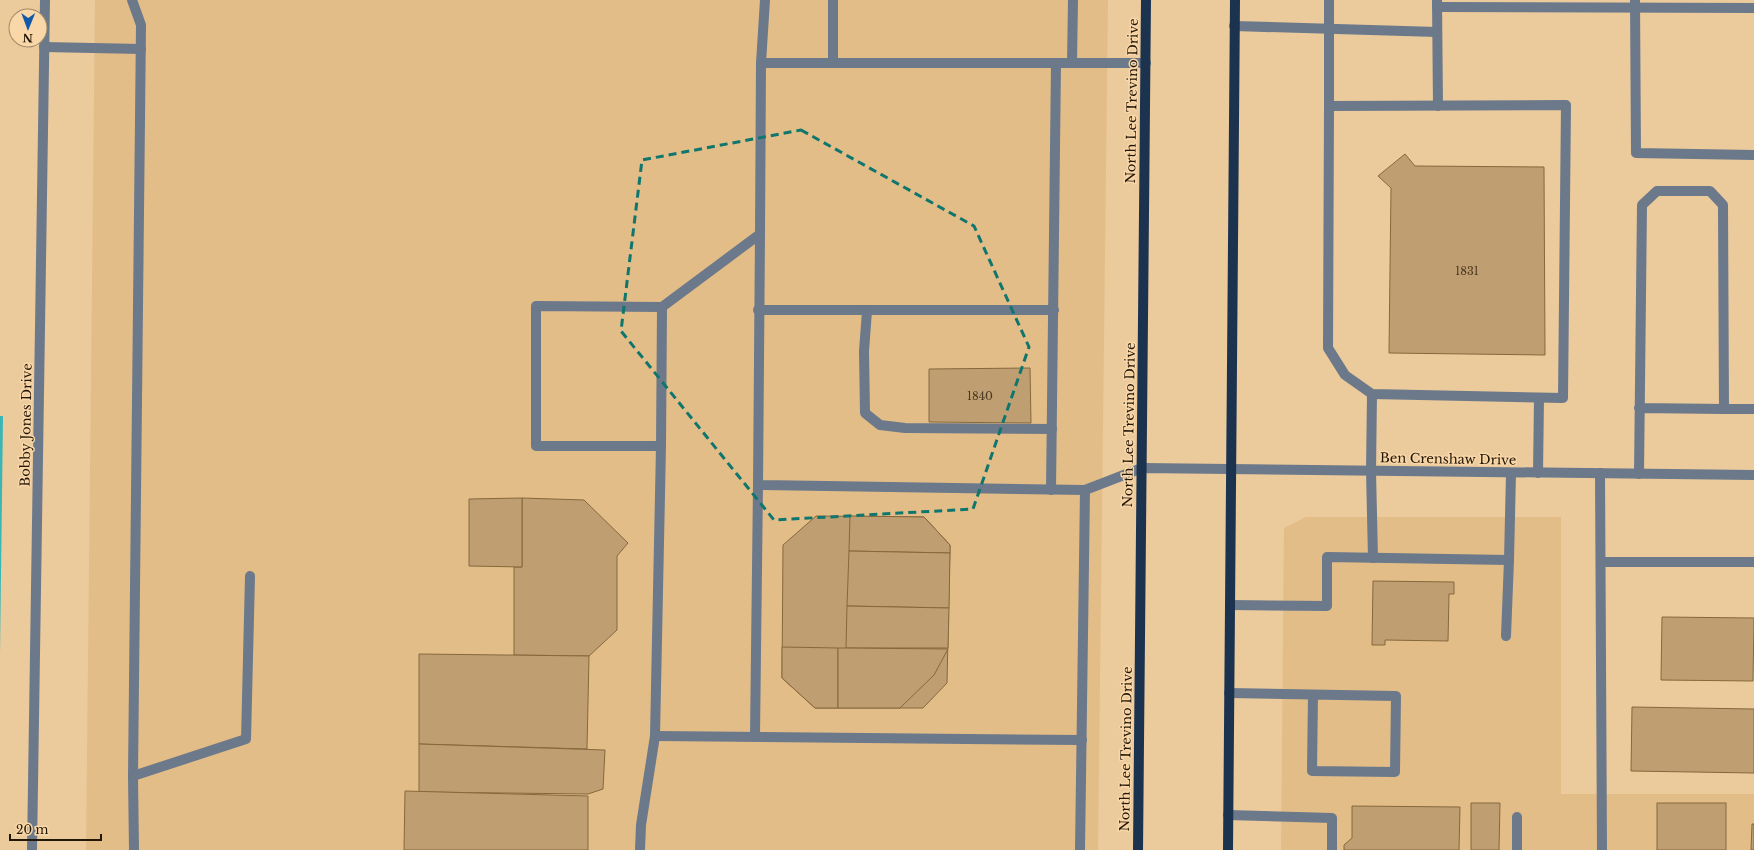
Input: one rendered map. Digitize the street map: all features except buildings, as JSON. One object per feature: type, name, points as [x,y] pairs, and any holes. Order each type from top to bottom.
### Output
[{"type":"main road","name":"North Lee Trevino Drive","points":[[1138,850],[1146,0]]},
{"type":"main road","points":[[1228,850],[1235,0]]},
{"type":"street","points":[[132,0],[141,25],[133,776],[134,850]]},
{"type":"street","points":[[755,736],[761,63],[765,0]]},
{"type":"street","points":[[833,0],[833,63]]},
{"type":"street","points":[[1072,63],[1073,0]]},
{"type":"street","points":[[1329,0],[1328,348],[1345,375],[1372,394],[1563,398],[1566,105],[1329,106]]},
{"type":"street","points":[[1438,106],[1437,4],[1635,4],[1754,8]]},
{"type":"street","points":[[1635,4],[1636,153],[1754,155]]},
{"type":"street","points":[[1234,26],[1437,32]]},
{"type":"street","points":[[48,47],[141,49]]},
{"type":"street","name":"Bobby Jones Drive","points":[[32,850],[44,48]]},
{"type":"street","points":[[761,63],[1146,63]]},
{"type":"street","points":[[1051,490],[1056,63]]},
{"type":"street","points":[[1639,474],[1642,205],[1657,190],[1710,191],[1723,205],[1724,409]]},
{"type":"street","points":[[661,446],[536,446],[536,306],[662,307],[760,234]]},
{"type":"street","points":[[640,850],[641,825],[655,736],[661,446],[662,307]]},
{"type":"street","points":[[758,310],[1054,310]]},
{"type":"street","points":[[867,311],[864,351],[865,413],[880,425],[905,428],[1052,429]]},
{"type":"street","points":[[1372,394],[1371,472],[1373,558]]},
{"type":"street","points":[[1538,473],[1539,398]]},
{"type":"street","points":[[1639,408],[1754,409]]},
{"type":"street","points":[[758,485],[1005,487],[1051,490],[1085,490],[1142,468]]},
{"type":"street","name":"Ben Crenshaw Drive","points":[[1142,468],[1371,472],[1754,475]]},
{"type":"street","points":[[1506,636],[1511,473]]},
{"type":"street","points":[[1600,474],[1602,850]]},
{"type":"street","points":[[1080,850],[1085,490]]},
{"type":"street","points":[[1230,605],[1327,606],[1327,557],[1509,560]]},
{"type":"street","points":[[1601,562],[1754,562]]},
{"type":"street","points":[[133,776],[246,739],[250,576]]},
{"type":"street","points":[[1229,693],[1396,696],[1395,772],[1312,771],[1313,695]]},
{"type":"street","points":[[655,736],[1082,740]]},
{"type":"street","points":[[1228,815],[1332,818],[1332,850]]},
{"type":"street","points":[[1517,817],[1517,850]]},
{"type":"highlighted area","points":[[801,130],[974,226],[1029,347],[973,509],[774,520],[621,331],[642,160]]},
{"type":"shaded area","points":[[95,0],[1108,0],[1098,850],[86,850]]},
{"type":"shaded area","points":[[1306,517],[1561,517],[1561,794],[1754,794],[1754,850],[1281,850],[1284,528]]},
{"type":"water","points":[[0,416],[3,416],[0,654]]}]
